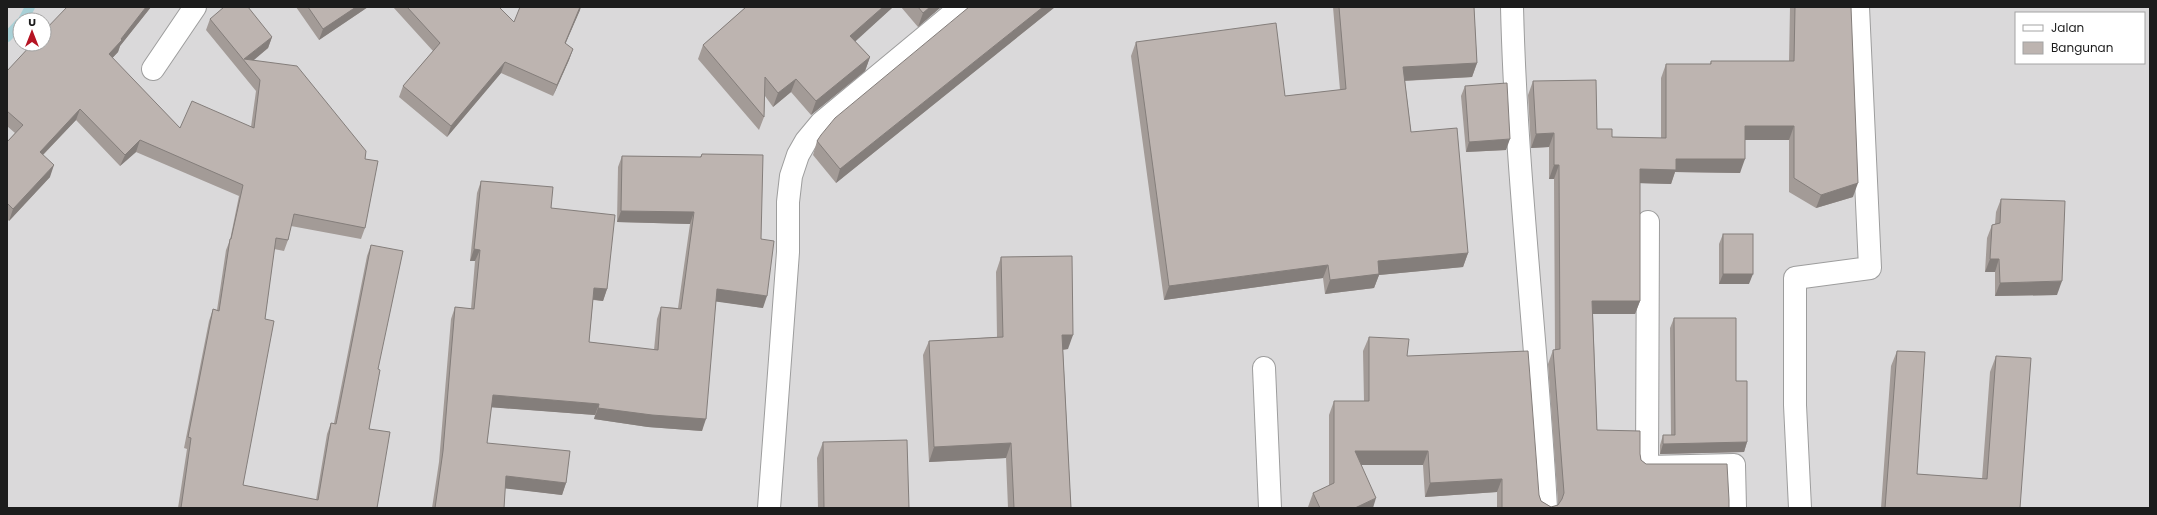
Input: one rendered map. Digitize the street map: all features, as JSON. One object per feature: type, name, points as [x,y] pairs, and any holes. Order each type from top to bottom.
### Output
[{"type":"street","points":[[153,69],[194,7]]},
{"type":"street","points":[[769,508],[788,252],[788,202],[794,165],[806,141],[821,123],[961,7]]},
{"type":"street","points":[[1512,7],[1518,127],[1542,419],[1546,508]]},
{"type":"street","points":[[1800,508],[1795,405],[1795,278],[1870,268],[1858,7]]},
{"type":"street","points":[[1648,222],[1647,467],[1734,465],[1735,508]]},
{"type":"street","points":[[1264,368],[1270,508]]},
{"type":"shaded area","points":[[7,7],[2150,7],[2150,508],[7,508]]},
{"type":"building","points":[[67,7],[146,7],[121,39],[122,40],[109,54],[180,128],[192,101],[254,128],[260,80],[210,19],[224,7],[248,7],[272,37],[244,59],[297,66],[366,151],[365,159],[378,161],[365,228],[294,214],[288,240],[276,238],[265,319],[274,321],[243,485],[318,500],[331,423],[336,424],[371,245],[403,251],[378,369],[380,370],[369,429],[390,432],[377,508],[181,508],[191,438],[188,437],[213,309],[219,311],[230,239],[243,185],[140,140],[125,155],[80,109],[40,152],[54,165],[13,209],[7,203],[7,142],[23,125],[7,111],[7,71],[25,52],[52,52],[52,23]]},
{"type":"building","points":[[308,7],[356,7],[323,29]]},
{"type":"building","points":[[407,7],[499,7],[514,22],[520,7],[580,7],[565,43],[573,49],[557,85],[505,62],[451,126],[403,86],[440,43]]},
{"type":"building","points":[[746,7],[883,7],[850,36],[870,57],[816,101],[796,79],[778,93],[765,77],[764,117],[703,45]]},
{"type":"building","points":[[918,7],[930,7],[923,13]]},
{"type":"building","points":[[969,7],[1043,7],[840,169],[817,141],[821,135],[835,118]]},
{"type":"building","points":[[1339,7],[1474,7],[1477,63],[1403,67],[1411,132],[1457,128],[1468,253],[1378,261],[1379,274],[1330,280],[1328,265],[1169,286],[1136,42],[1276,23],[1285,96],[1346,89]]},
{"type":"building","points":[[1795,7],[1851,7],[1858,183],[1821,195],[1794,178],[1794,126],[1745,126],[1745,159],[1676,159],[1676,170],[1640,169],[1640,301],[1592,301],[1597,430],[1640,431],[1641,460],[1646,464],[1727,464],[1729,508],[1502,508],[1502,479],[1430,483],[1428,451],[1355,451],[1376,498],[1355,508],[1320,508],[1313,493],[1334,483],[1334,401],[1369,401],[1369,337],[1409,339],[1407,356],[1528,351],[1539,495],[1541,501],[1551,507],[1558,505],[1564,493],[1553,350],[1560,349],[1559,165],[1554,165],[1554,133],[1536,134],[1533,81],[1596,80],[1597,129],[1612,129],[1612,137],[1666,138],[1666,64],[1711,64],[1711,61],[1794,61]]},
{"type":"building","points":[[1507,83],[1510,139],[1469,142],[1465,86]]},
{"type":"building","points":[[702,154],[763,155],[761,239],[774,241],[767,296],[717,289],[706,419],[652,415],[598,408],[599,404],[493,395],[487,443],[570,451],[566,483],[506,476],[504,508],[435,508],[443,451],[455,307],[474,309],[480,250],[474,249],[481,181],[553,187],[551,208],[615,215],[607,289],[594,288],[589,342],[658,350],[661,307],[681,309],[694,212],[621,211],[622,156],[701,157]]},
{"type":"building","points":[[2001,199],[2065,201],[2062,281],[2000,283],[1999,259],[1990,259],[1992,225],[2000,223]]},
{"type":"building","points":[[1723,234],[1753,234],[1753,274],[1723,274]]},
{"type":"building","points":[[1072,256],[1073,335],[1062,335],[1071,508],[1014,508],[1011,443],[934,447],[929,341],[1003,337],[1001,257]]},
{"type":"building","points":[[1674,318],[1736,318],[1736,381],[1747,381],[1747,442],[1663,444],[1663,435],[1675,435]]},
{"type":"building","points":[[1897,351],[1925,352],[1917,474],[1987,479],[1996,356],[2031,358],[2020,508],[1885,508]]},
{"type":"building","points":[[907,440],[909,508],[824,508],[823,442]]},
{"type":"waterway","points":[[27,12],[30,7]]},
{"type":"waterway","points":[[7,37],[12,32]]}]
